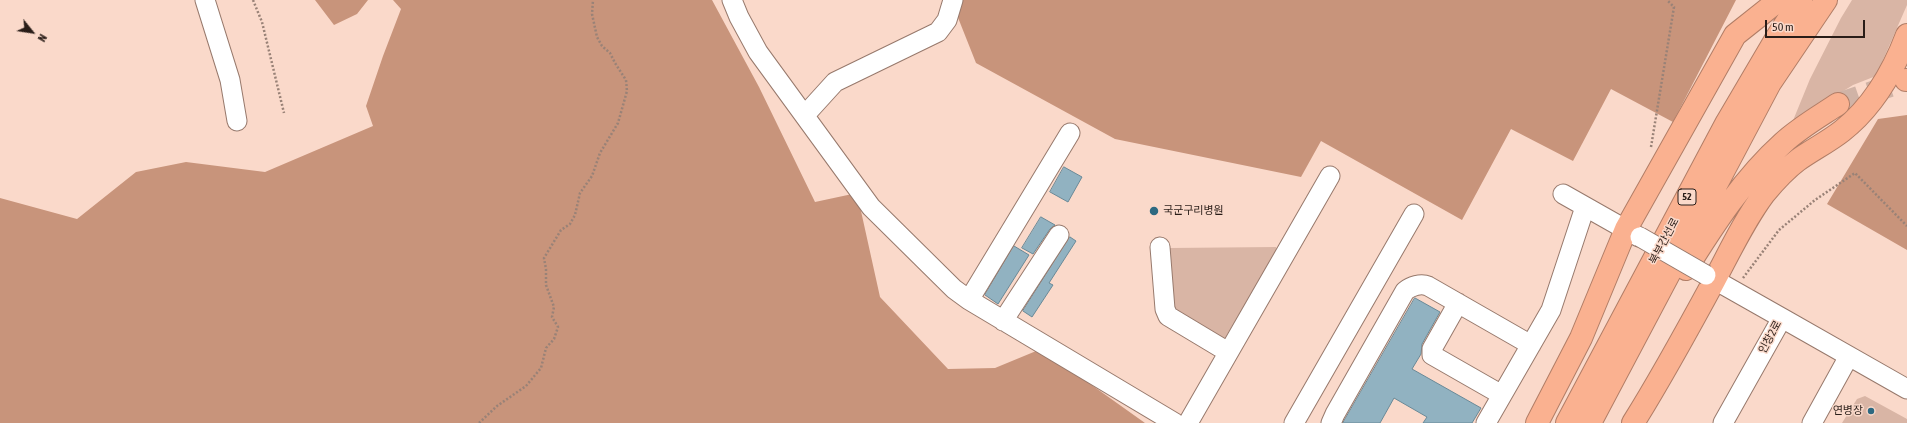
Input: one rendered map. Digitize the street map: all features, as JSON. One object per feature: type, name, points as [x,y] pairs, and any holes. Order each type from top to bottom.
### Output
[{"type":"highway","points":[[1537,423],[1735,36],[1762,0]]},
{"type":"highway","points":[[1735,36],[1779,0]]},
{"type":"highway","name":"북부간선로","points":[[1567,423],[1728,122],[1777,37],[1801,0]]},
{"type":"highway","name":"북부간선로","points":[[1590,423],[1770,83],[1826,0]]},
{"type":"highway","points":[[1633,423],[1711,277],[1765,193],[1798,160],[1842,131],[1877,95],[1897,60],[1907,35]]},
{"type":"highway","points":[[1611,383],[1658,315],[1696,252],[1748,179],[1783,142],[1838,104]]},
{"type":"street","points":[[205,0],[230,80],[237,121]]},
{"type":"street","points":[[732,0],[758,52],[871,207],[954,289],[969,300],[1175,423]]},
{"type":"street","points":[[805,115],[835,82],[938,32],[947,20],[952,0]]},
{"type":"street","points":[[969,300],[1070,133]]},
{"type":"street","points":[[1188,423],[1330,176]]},
{"type":"street","name":"인창2로","points":[[1563,194],[1782,318],[1723,423]]},
{"type":"street","points":[[1486,423],[1556,299],[1585,207]]},
{"type":"street","points":[[1294,423],[1414,214]]},
{"type":"street","points":[[1004,321],[1059,235]]},
{"type":"street","points":[[1160,247],[1166,313],[1170,318],[1228,352]]},
{"type":"street","points":[[1331,423],[1407,289],[1425,284],[1531,345]]},
{"type":"street","points":[[1458,303],[1432,349],[1432,355],[1502,395]]},
{"type":"street","points":[[1782,318],[1907,389]]},
{"type":"street","points":[[1812,423],[1849,356]]},
{"type":"path","points":[[253,0],[262,22],[284,113]]},
{"type":"path","points":[[479,423],[497,406],[526,386],[541,368],[546,348],[554,339],[558,327],[552,317],[554,306],[546,285],[544,258],[560,230],[570,224],[575,214],[580,193],[592,176],[600,153],[622,113],[627,91],[626,80],[614,63],[610,53],[602,46],[598,37],[592,14],[593,0]]},
{"type":"path","points":[[1648,152],[1652,145],[1674,7],[1667,0]]},
{"type":"path","points":[[1734,290],[1779,230],[1815,200],[1855,173],[1907,226]]},
{"type":"shaded area","points":[[315,0],[368,0],[357,14],[334,25]]},
{"type":"shaded area","points":[[393,0],[712,0],[759,87],[815,202],[857,193],[880,297],[948,369],[995,368],[1041,349],[1145,423],[0,423],[0,198],[77,219],[136,172],[186,162],[265,172],[373,126],[366,106],[401,9]]},
{"type":"shaded area","points":[[951,0],[1736,0],[1673,122],[1611,89],[1573,161],[1511,129],[1462,220],[1321,141],[1301,177],[1115,139],[976,63]]},
{"type":"shaded area","points":[[1852,0],[1907,0],[1907,5],[1876,76],[1853,85],[1792,123],[1810,79],[1841,18]]},
{"type":"shaded area","points":[[1907,115],[1907,250],[1827,204],[1878,119]]},
{"type":"shaded area","points":[[1276,247],[1277,251],[1223,341],[1173,316],[1167,250],[1170,248]]},
{"type":"shaded area","name":"연병장","points":[[1865,396],[1907,419],[1907,423],[1842,423],[1857,399]]},
{"type":"building","points":[[1064,167],[1082,177],[1068,202],[1050,192]]},
{"type":"building","points":[[1041,217],[1055,225],[1050,229],[1033,254],[1022,248]]},
{"type":"building","points":[[1070,237],[1076,241],[1049,283],[1053,285],[1032,317],[1023,311]]},
{"type":"building","points":[[1014,246],[1029,255],[998,304],[985,295]]},
{"type":"building","points":[[1415,298],[1440,312],[1422,344],[1421,354],[1412,369],[1481,408],[1472,423],[1423,423],[1427,417],[1394,398],[1380,423],[1343,423]]},
{"type":"tunnel","points":[[1838,104],[1890,86]]},
{"type":"place","name":"국군구리병원","points":[[1154,211]]},
{"type":"place","name":"연병장","points":[[1871,411]]}]
